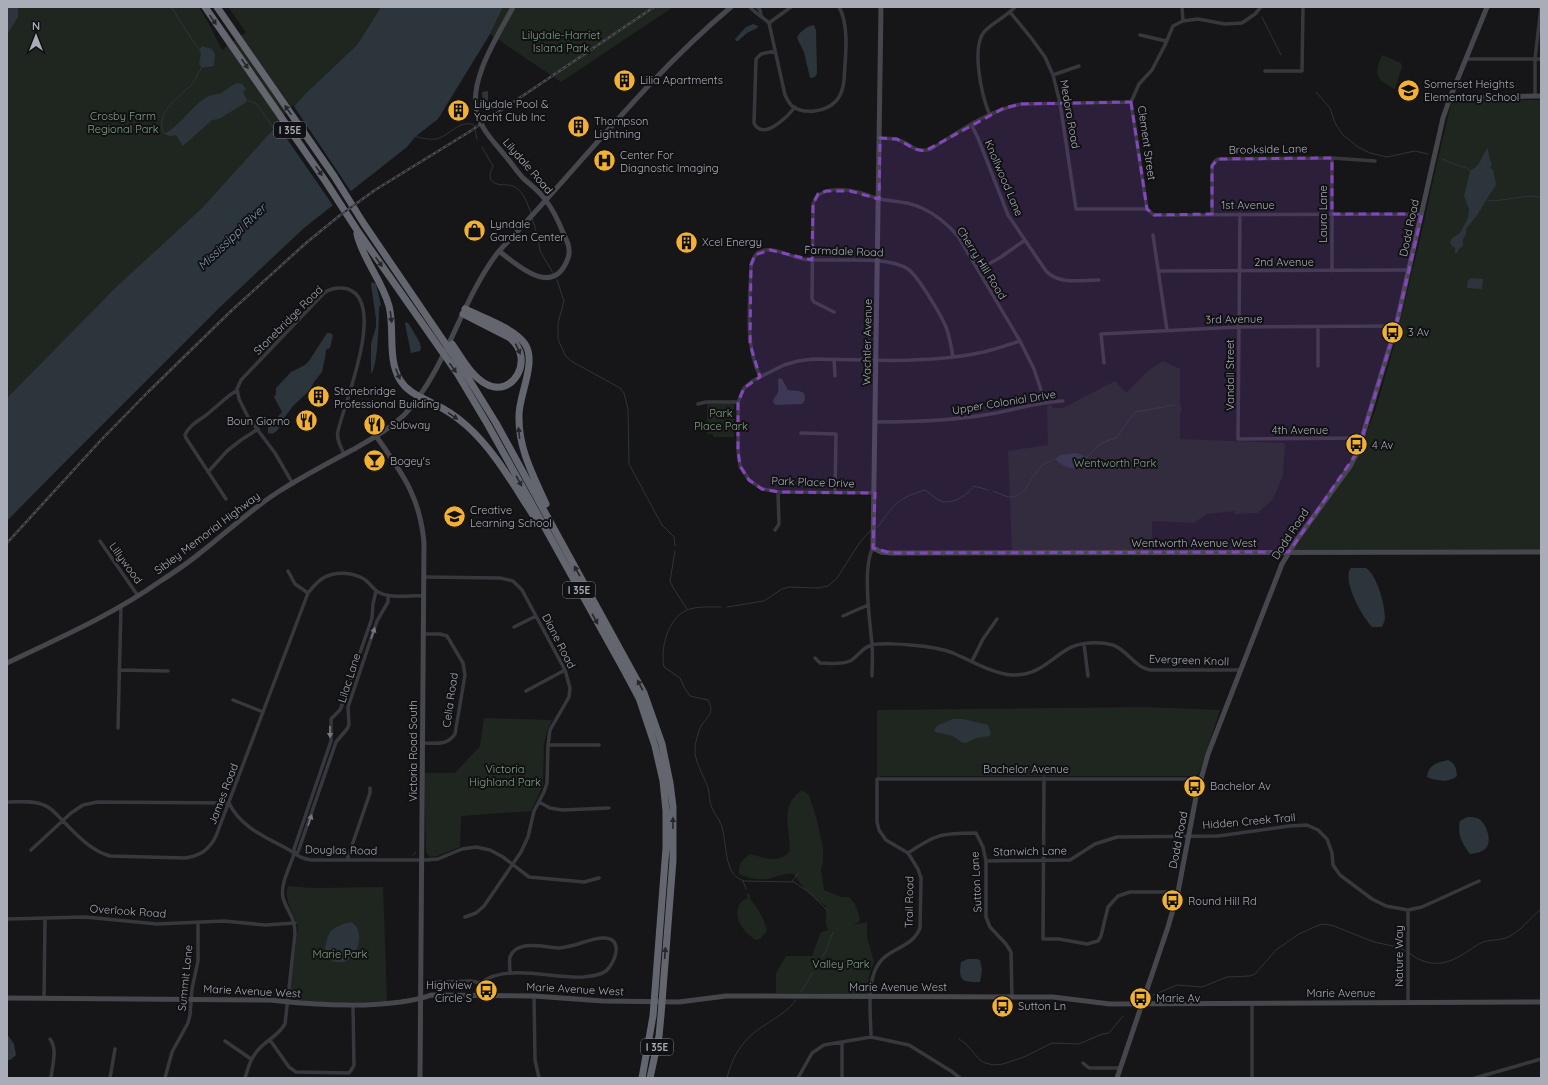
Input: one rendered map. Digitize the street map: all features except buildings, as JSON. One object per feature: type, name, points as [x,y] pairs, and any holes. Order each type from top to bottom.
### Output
[{"type":"highway","name":"I 35E","points":[[205,7],[326,182],[356,230],[457,373],[488,425],[639,698],[655,746],[661,774],[666,811],[666,848],[655,994],[659,1036],[650,1078]]},
{"type":"highway","name":"I 35E","points":[[217,7],[334,176],[366,227],[462,368],[496,423],[644,693],[662,744],[670,783],[673,807],[673,860],[662,992],[642,1078]]},
{"type":"highway","points":[[366,227],[382,244],[476,376],[490,386],[502,386],[512,381],[519,372],[522,360],[519,348],[515,342],[464,312]]},
{"type":"highway","points":[[356,230],[359,243],[378,277],[389,305],[392,322],[393,360],[397,373],[405,386],[419,398],[435,404],[455,417],[483,442],[492,453],[561,558]]},
{"type":"highway","points":[[464,312],[511,331],[520,337],[526,345],[529,355],[529,366],[518,413],[518,429],[526,459],[564,547]]},
{"type":"street","name":"Lilydale Road","points":[[499,251],[530,274],[541,278],[557,275],[563,270],[570,255],[569,246],[551,207],[543,197],[519,174],[482,125],[476,113],[475,94],[484,63],[513,7]]},
{"type":"street","name":"Sibley Memorial Highway","points":[[7,663],[121,607],[200,554],[253,510],[279,492],[376,436],[404,415],[419,398],[436,371],[480,278],[499,251],[635,99],[689,44],[731,7]]},
{"type":"street","points":[[750,7],[755,13],[761,15],[770,23],[785,95],[788,101],[795,107],[803,110],[819,110],[833,103],[840,94],[844,81],[845,32],[843,13],[839,7]]},
{"type":"street","points":[[757,7],[760,10],[761,15]]},
{"type":"street","points":[[770,23],[791,7]]},
{"type":"street","name":"Wachtler Avenue","points":[[872,676],[872,645],[868,605],[869,562],[870,553],[873,548],[872,541],[875,493],[882,7]]},
{"type":"street","points":[[989,114],[980,83],[978,49],[983,34],[994,23],[1015,7]]},
{"type":"street","points":[[1182,7],[1183,21],[1198,19],[1225,24],[1242,23],[1255,14],[1261,7]]},
{"type":"street","points":[[1265,71],[1302,71],[1303,7]]},
{"type":"street","name":"Dodd Road","points":[[1116,1078],[1168,927],[1178,892],[1200,779],[1218,726],[1274,581],[1288,552],[1351,465],[1358,451],[1396,326],[1410,270],[1443,118],[1487,7]]},
{"type":"street","points":[[1535,96],[1535,58],[1541,7]]},
{"type":"street","name":"Medora Road","points":[[1010,12],[1040,51],[1053,75],[1060,103],[1076,209]]},
{"type":"street","name":"Clement Street","points":[[1147,209],[1131,102],[1139,84],[1152,70],[1173,26],[1183,21]]},
{"type":"street","points":[[1140,35],[1166,41]]},
{"type":"street","points":[[775,51],[761,54],[756,59],[754,123],[756,127],[761,130],[769,130],[795,107]]},
{"type":"street","points":[[1466,59],[1541,58]]},
{"type":"street","points":[[1053,75],[1079,66]]},
{"type":"street","points":[[1450,98],[1541,96]]},
{"type":"street","points":[[880,138],[898,139],[915,150],[925,150],[931,149],[989,114],[1004,108],[1021,104],[1131,102]]},
{"type":"street","name":"Knollwood Lane","points":[[971,124],[978,138],[1008,215],[1044,268],[1051,276],[1062,280],[1099,280]]},
{"type":"street","name":"Brookside Lane","points":[[1212,214],[1212,166],[1218,159],[1332,158],[1375,161]]},
{"type":"street","name":"Laura Lane","points":[[1332,158],[1332,270]]},
{"type":"street","name":"Cherry Hill Road","points":[[834,312],[814,302],[812,298],[813,204],[818,194],[826,190],[850,191],[879,199],[911,204],[937,217],[948,225],[958,236],[1020,341],[1034,369],[1045,402]]},
{"type":"street","name":"1st Avenue","points":[[1076,209],[1147,209],[1154,215],[1422,214]]},
{"type":"street","name":"Vandall Street","points":[[1238,439],[1240,214]]},
{"type":"street","points":[[1153,235],[1166,330]]},
{"type":"street","points":[[978,270],[1001,257],[1025,240]]},
{"type":"street","name":"Farmdale Road","points":[[760,377],[754,364],[750,344],[751,265],[755,255],[762,251],[770,250],[812,260],[878,261],[900,264],[917,278],[945,326],[953,357]]},
{"type":"street","name":"2nd Avenue","points":[[1158,271],[1410,270]]},
{"type":"street","name":"Stonebridge Road","points":[[236,392],[237,386],[241,380],[324,294],[336,288],[351,291],[356,295],[361,303],[364,327],[355,378],[338,431],[338,441],[344,454]]},
{"type":"street","name":"3rd Avenue","points":[[1104,363],[1101,334],[1239,327],[1396,326]]},
{"type":"street","points":[[1318,327],[1318,366]]},
{"type":"street","name":"Park Place Drive","points":[[875,493],[778,492],[762,489],[749,480],[740,466],[738,451],[738,402],[744,388],[752,380],[798,360],[916,360],[953,357],[984,352],[1020,341]]},
{"type":"street","points":[[834,359],[835,376]]},
{"type":"street","points":[[226,499],[186,438],[186,432],[192,425],[211,411],[226,397],[236,392],[248,417],[275,453],[294,484]]},
{"type":"street","points":[[698,404],[706,402],[738,402]]},
{"type":"street","name":"Upper Colonial Drive","points":[[876,422],[914,422],[957,419],[991,414],[1045,402],[1063,402]]},
{"type":"street","points":[[208,472],[227,451],[258,429]]},
{"type":"street","points":[[801,433],[836,434],[835,493]]},
{"type":"street","name":"Victoria Road South","points":[[376,436],[407,482],[417,505],[422,524],[424,577],[420,1078]]},
{"type":"street","name":"4th Avenue","points":[[1238,439],[1362,438]]},
{"type":"street","points":[[775,530],[779,524],[778,492]]},
{"type":"street","name":"Lillywood","points":[[100,541],[138,596]]},
{"type":"street","name":"Wentworth Avenue West","points":[[873,548],[881,552],[890,553],[1541,552]]},
{"type":"street","points":[[288,571],[295,584],[308,593],[322,579],[343,573],[354,574],[364,579],[373,586],[376,591],[388,595],[423,596]]},
{"type":"street","name":"Diane Road","points":[[424,577],[500,578],[513,581],[522,590],[565,670],[570,688],[569,697],[550,730],[547,783],[534,811],[528,837],[522,852],[484,906],[476,913],[465,917]]},
{"type":"street","name":"Lilac Lane","points":[[251,1059],[259,1049],[280,1033],[285,1024],[295,923],[283,897],[283,887],[294,854],[294,849],[331,741],[331,719],[340,710],[342,705],[372,618],[376,591]]},
{"type":"street","name":"James Road","points":[[63,820],[91,848],[100,854],[120,858],[195,857],[212,845],[308,593]]},
{"type":"street","name":"Lilac Lane","points":[[294,854],[298,852],[336,742],[349,725],[348,707],[377,621],[388,602],[388,595]]},
{"type":"street","points":[[844,616],[868,605]]},
{"type":"street","points":[[118,728],[121,607]]},
{"type":"street","points":[[514,627],[536,616]]},
{"type":"street","points":[[972,661],[983,639],[997,619]]},
{"type":"street","name":"Celia Road","points":[[423,634],[440,634],[447,636],[463,663],[465,675],[455,734],[451,739],[443,744],[423,743]]},
{"type":"street","name":"Evergreen Knoll","points":[[872,645],[909,645],[928,647],[950,652],[1001,674],[1012,675],[1023,675],[1041,668],[1067,649],[1084,644],[1100,643],[1114,646],[1125,652],[1140,666],[1150,670],[1240,670]]},
{"type":"street","points":[[1084,644],[1088,676]]},
{"type":"street","points":[[815,658],[820,663],[842,663],[850,661],[866,647],[872,645]]},
{"type":"street","points":[[119,670],[168,671]]},
{"type":"street","points":[[526,691],[565,670]]},
{"type":"street","points":[[233,700],[263,712]]},
{"type":"street","points":[[548,745],[599,745]]},
{"type":"street","points":[[1044,778],[1043,939],[1060,939],[1087,944],[1098,941],[1101,936],[1108,907],[1118,896],[1130,892],[1178,892]]},
{"type":"street","name":"Bachelor Avenue","points":[[877,804],[877,779],[1200,779]]},
{"type":"street","points":[[347,860],[370,793],[370,788]]},
{"type":"street","points":[[7,802],[32,802],[44,804],[63,820]]},
{"type":"street","points":[[32,850],[63,820],[83,805],[97,802],[229,803]]},
{"type":"street","points":[[539,802],[550,808],[562,810],[609,808]]},
{"type":"street","name":"Douglas Road","points":[[229,803],[237,816],[247,826],[286,848],[300,858],[311,860],[422,860],[438,859],[462,848],[476,847],[490,850],[529,877],[584,882],[599,878]]},
{"type":"street","name":"Trail Road","points":[[871,997],[871,977],[877,965],[885,957],[912,941],[920,928],[921,878],[918,868],[908,853],[886,840],[881,834],[877,822],[877,804]]},
{"type":"street","name":"Hidden Creek Trail","points":[[1189,835],[1218,836],[1289,826],[1308,825],[1318,830],[1327,838],[1332,853],[1333,866],[1340,875],[1372,899],[1386,906],[1408,910],[1422,908],[1479,882]]},
{"type":"street","name":"Sutton Lane","points":[[908,853],[939,835],[951,833],[976,833],[984,847],[986,861],[986,917],[990,927],[1006,944],[1011,952],[1012,997]]},
{"type":"street","name":"Stanwich Lane","points":[[986,861],[1070,860],[1095,844],[1117,837],[1189,835]]},
{"type":"street","name":"Nature Way","points":[[1408,910],[1408,1002]]},
{"type":"street","name":"Overlook Road","points":[[7,919],[85,917],[157,924],[224,921],[265,925],[295,923]]},
{"type":"street","points":[[44,998],[45,919]]},
{"type":"street","name":"Summit Lane","points":[[165,1078],[172,1052],[188,1023],[198,961],[198,922]]},
{"type":"street","points":[[481,984],[486,980],[510,972],[561,977],[592,976],[602,973],[610,967],[617,951],[614,943],[607,938],[598,938],[560,948],[538,945],[523,946],[515,949],[510,957],[510,972]]},
{"type":"street","points":[[435,982],[471,981],[481,984]]},
{"type":"street","points":[[481,984],[482,995]]},
{"type":"street","name":"Marie Avenue West","points":[[7,998],[270,1000],[316,1005],[353,1005],[383,1004],[420,1000],[431,996],[482,995],[534,996],[603,1001],[679,1002],[726,996],[1053,997],[1110,1004],[1142,1004]]},
{"type":"street","points":[[534,996],[534,1054],[539,1078]]},
{"type":"street","points":[[871,997],[871,1037]]},
{"type":"street","name":"Marie Avenue","points":[[1142,1004],[1541,1002]]},
{"type":"street","points":[[1252,1003],[1252,1078]]},
{"type":"street","points":[[270,1040],[289,1067],[296,1072],[348,1072],[354,1065],[353,1005]]},
{"type":"street","points":[[798,1078],[812,1053],[824,1045],[871,1037],[909,1045],[960,1078]]},
{"type":"street","points":[[50,1039],[53,1043],[54,1049],[51,1078]]},
{"type":"street","points":[[225,1041],[251,1059],[245,1078]]},
{"type":"street","points":[[842,1042],[842,1078]]},
{"type":"street","points":[[110,1078],[115,1049]]},
{"type":"street","points":[[1475,1078],[1541,1059]]},
{"type":"street","points":[[1083,1064],[1088,1068],[1120,1068]]},
{"type":"highlighted area","points":[[1131,102],[1147,209],[1154,215],[1212,214],[1212,166],[1218,159],[1332,158],[1332,214],[1422,214],[1396,326],[1358,451],[1289,552],[891,553],[873,548],[875,493],[779,492],[762,489],[749,480],[740,466],[738,451],[738,402],[744,388],[760,377],[750,344],[751,265],[755,255],[770,250],[812,260],[813,204],[818,194],[826,191],[850,191],[879,199],[880,138],[897,139],[915,149],[925,151],[1004,108],[1021,104]]},
{"type":"green space","name":"Crosby Farm Regional Park","points":[[7,7],[199,7],[222,50],[246,32],[228,7],[381,7],[357,45],[306,93],[202,208],[116,287],[7,398]]},
{"type":"green space","name":"Lilydale-Harriet Island Park","points":[[503,7],[673,7],[561,82],[490,34]]},
{"type":"green space","points":[[1382,55],[1401,63],[1402,67],[1395,89],[1384,83],[1378,76],[1377,72]]},
{"type":"green space","points":[[1452,100],[1541,100],[1541,550],[1292,551],[1355,463],[1376,408],[1395,342]]},
{"type":"green space","name":"Wentworth Park","points":[[1163,361],[1180,369],[1180,405],[1182,409],[1180,414],[1180,439],[1285,443],[1283,476],[1273,499],[1258,513],[1235,514],[1235,511],[1207,514],[1194,523],[1152,521],[1152,551],[1012,551],[1008,451],[1048,445],[1047,406],[1052,405],[1052,408],[1063,408],[1115,381],[1126,393],[1149,370]]},
{"type":"green space","name":"Park Place Park","points":[[707,404],[734,404],[734,437],[713,437],[713,434],[707,434]]},
{"type":"green space","points":[[1144,707],[1220,710],[1199,773],[1196,776],[881,776],[877,779],[877,710]]},
{"type":"green space","name":"Victoria Highland Park","points":[[484,718],[552,720],[544,743],[543,786],[531,811],[461,816],[460,847],[437,856],[430,857],[426,852],[424,773],[455,773],[480,746]]},
{"type":"green space","name":"Valley Park","points":[[802,790],[809,795],[817,820],[823,848],[823,862],[821,869],[824,890],[841,897],[849,897],[855,904],[860,918],[859,922],[853,925],[867,922],[867,937],[874,962],[869,976],[868,994],[776,993],[776,973],[786,956],[812,956],[821,932],[828,930],[826,925],[826,906],[808,892],[794,874],[786,874],[770,878],[751,878],[739,873],[739,867],[745,858],[750,854],[776,859],[781,858],[790,851],[787,818],[788,810],[790,803]]},
{"type":"green space","name":"Marie Park","points":[[288,886],[312,888],[383,887],[387,1001],[321,1002],[296,1000],[289,997],[298,928],[288,902]]},
{"type":"green space","points":[[749,898],[760,913],[766,927],[767,931],[760,939],[755,940],[739,922],[737,913],[738,908],[743,900]]},
{"type":"water","points":[[7,7],[18,7],[18,17],[7,35]]},
{"type":"water","name":"Mississippi River","points":[[381,7],[503,7],[490,34],[438,119],[415,137],[407,147],[304,228],[219,308],[7,521],[7,398],[116,287],[202,208],[306,93],[357,45]]},
{"type":"water","points":[[753,24],[758,26],[757,28],[736,41],[735,39],[746,27]]},
{"type":"water","points":[[814,25],[816,30],[817,73],[815,77],[810,78],[804,52],[797,38],[804,30]]},
{"type":"water","points":[[202,46],[212,49],[215,54],[214,66],[202,68],[199,64],[201,54],[199,50]]},
{"type":"water","points":[[237,83],[242,84],[246,89],[243,92],[247,100],[245,103],[219,119],[212,120],[183,146],[176,135],[170,136],[164,134],[174,127],[204,99],[221,93]]},
{"type":"water","points":[[488,91],[488,104],[483,104],[482,92]]},
{"type":"water","points":[[1488,148],[1489,157],[1492,164],[1490,167],[1493,170],[1496,183],[1495,187],[1478,214],[1466,229],[1466,234],[1463,239],[1463,246],[1457,253],[1455,253],[1455,248],[1450,242],[1452,238],[1460,233],[1468,218],[1469,209],[1464,196],[1469,171],[1476,167]]},
{"type":"water","points":[[1471,278],[1483,279],[1482,289],[1467,288],[1468,279],[1470,280]]},
{"type":"water","points":[[372,282],[376,284],[381,305],[379,307],[377,353],[371,374],[371,344],[376,327]]},
{"type":"water","points":[[406,322],[409,324],[420,343],[420,351],[411,353],[405,324]]},
{"type":"water","points":[[327,333],[333,335],[330,348],[325,352],[322,372],[310,390],[293,406],[282,421],[280,420],[282,423],[277,431],[272,434],[268,434],[268,428],[274,420],[278,420],[277,418],[282,412],[274,397],[276,394],[276,388],[291,372],[305,365],[309,361]]},
{"type":"water","points":[[779,378],[782,379],[788,390],[804,393],[805,400],[802,404],[776,405],[773,402],[778,392]]},
{"type":"water","points":[[1076,453],[1087,457],[1090,463],[1088,469],[1066,467],[1055,459],[1060,455]]},
{"type":"water","points":[[1351,568],[1366,568],[1374,577],[1384,606],[1385,618],[1382,627],[1372,627],[1354,599],[1349,581]]},
{"type":"water","points":[[953,719],[963,719],[988,725],[991,734],[989,736],[976,738],[966,743],[961,742],[953,736],[935,732],[934,730],[938,725]]},
{"type":"water","points":[[1448,760],[1455,766],[1457,776],[1450,780],[1442,781],[1427,777],[1430,769],[1434,765]]},
{"type":"water","points":[[1467,817],[1475,817],[1479,819],[1487,830],[1489,840],[1488,845],[1481,852],[1470,854],[1461,839],[1459,831],[1460,821]]},
{"type":"water","points":[[351,922],[356,926],[359,933],[357,948],[348,960],[341,962],[332,961],[325,949],[328,937],[335,928]]},
{"type":"water","points":[[968,959],[980,960],[982,970],[980,982],[965,981],[961,977],[961,962]]},
{"type":"water","points":[[7,1034],[14,1044],[16,1055],[10,1060],[7,1060]]},
{"type":"pier","points":[[293,105],[352,193],[334,207],[276,123]]},
{"type":"waterway","points":[[171,7],[199,50]]},
{"type":"waterway","points":[[1262,17],[1281,55]]},
{"type":"waterway","points":[[164,134],[162,127],[164,114],[173,102],[193,83],[201,68]]},
{"type":"waterway","points":[[1316,92],[1330,108],[1335,123],[1342,134],[1358,147],[1370,153],[1387,157],[1415,151],[1428,154]]},
{"type":"waterway","points":[[246,100],[257,104],[274,129]]},
{"type":"waterway","points":[[414,136],[436,139],[446,135],[459,126],[469,124],[474,125],[477,139]]},
{"type":"waterway","points":[[482,147],[493,166],[490,175],[493,182],[496,184],[512,186],[518,189],[525,198],[531,213]]},
{"type":"waterway","points":[[1442,159],[1462,167],[1466,167],[1470,171]]},
{"type":"waterway","points":[[1486,200],[1494,201],[1528,196],[1541,197]]},
{"type":"waterway","points":[[532,218],[538,237],[540,251],[553,273]]},
{"type":"waterway","points":[[557,280],[564,301],[558,323],[558,339],[565,355],[571,361],[620,388],[624,393],[628,409],[629,464],[662,525],[674,537],[675,546]]},
{"type":"waterway","points":[[1087,457],[1100,444],[1117,437],[1135,412],[1175,405]]},
{"type":"waterway","points":[[993,491],[1004,496],[1016,496],[1025,489],[1044,464],[1055,459]]},
{"type":"waterway","points":[[878,527],[897,503],[902,499],[916,493],[925,490],[941,501],[950,502],[968,493],[974,486],[988,490]]},
{"type":"waterway","points":[[727,607],[764,601],[782,589],[789,587],[818,588],[828,586],[837,578],[860,542],[870,531]]},
{"type":"waterway","points":[[675,551],[670,581],[687,609]]},
{"type":"waterway","points":[[721,607],[695,608],[680,614],[670,627],[667,634],[663,651],[663,659],[664,667],[680,678],[690,696],[708,700],[711,708],[710,714],[701,726],[696,742],[695,752],[697,763],[708,788],[711,806],[722,827],[730,867],[734,875],[744,881],[794,882],[810,893],[827,910]]},
{"type":"waterway","points":[[413,855],[416,852]]},
{"type":"waterway","points":[[792,881],[799,873]]},
{"type":"waterway","points":[[743,881],[746,889]]},
{"type":"waterway","points":[[748,894],[749,898]]},
{"type":"waterway","points":[[1409,953],[1417,958],[1432,963],[1446,962],[1461,956],[1481,943],[1505,938],[1513,934],[1541,909]]},
{"type":"waterway","points":[[1153,995],[1177,985],[1202,987],[1227,977],[1250,976],[1255,974],[1276,950],[1299,934],[1319,925],[1325,924],[1334,926],[1374,942],[1398,947],[1406,951]]},
{"type":"waterway","points":[[816,967],[826,951],[833,932]]},
{"type":"waterway","points":[[801,992],[813,972]]},
{"type":"waterway","points":[[727,1078],[729,1069],[736,1054],[745,1041],[751,1035],[786,1011],[796,1000]]},
{"type":"waterway","points":[[959,1039],[985,1063],[994,1065],[1003,1064],[1024,1057],[1052,1043],[1079,1044],[1102,1034],[1109,1033],[1123,1016]]},
{"type":"railway","points":[[7,543],[101,440],[148,392],[231,311],[306,243],[339,216],[375,190],[469,132],[654,7]]},
{"type":"place","name":"Lilia Apartments","points":[[624,80]]},
{"type":"place","name":"Somerset Heights Elementary School","points":[[1408,90]]},
{"type":"place","name":"Lilydale Pool & Yacht Club Inc","points":[[459,110]]},
{"type":"place","name":"Thompson Lightning","points":[[578,127]]},
{"type":"place","name":"Center For Diagnostic Imaging","points":[[605,161]]},
{"type":"place","name":"Lyndale Garden Center","points":[[475,230]]},
{"type":"place","name":"Xcel Energy","points":[[687,242]]},
{"type":"place","name":"3 Av","points":[[1393,332]]},
{"type":"place","name":"Stonebridge Professional Building","points":[[318,397]]},
{"type":"place","name":"Boun Giorno","points":[[306,421]]},
{"type":"place","name":"Subway","points":[[375,425]]},
{"type":"place","name":"4 Av","points":[[1357,445]]},
{"type":"place","name":"Bogey's","points":[[374,461]]},
{"type":"place","name":"Creative Learning School","points":[[455,516]]},
{"type":"place","name":"Bachelor Av","points":[[1195,786]]},
{"type":"place","name":"Round Hill Rd","points":[[1173,901]]},
{"type":"place","name":"Highview Circle S","points":[[487,991]]},
{"type":"place","name":"Marie Av","points":[[1141,998]]},
{"type":"place","name":"Sutton Ln","points":[[1002,1006]]}]
